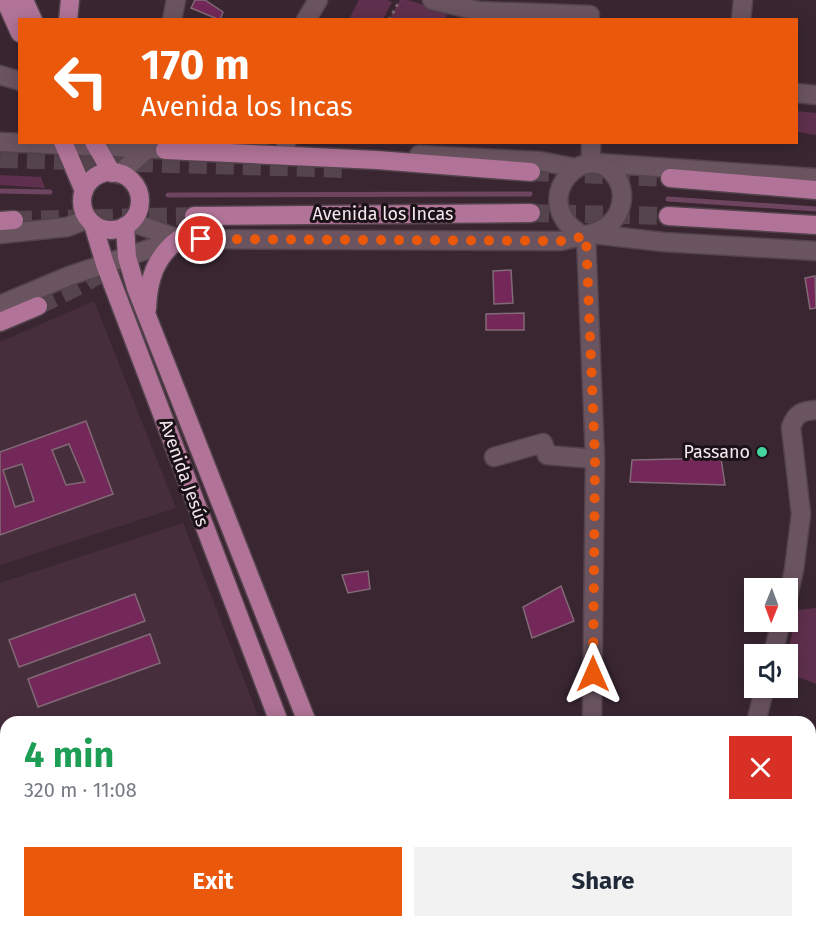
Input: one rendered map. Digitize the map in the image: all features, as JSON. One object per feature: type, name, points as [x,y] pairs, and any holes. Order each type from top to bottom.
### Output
[{"type":"main road","points":[[5,0],[18,29]]},
{"type":"main road","points":[[24,0],[32,18]]},
{"type":"main road","points":[[68,18],[70,0]]},
{"type":"main road","points":[[64,144],[84,191]]},
{"type":"main road","points":[[96,145],[115,173],[131,181],[138,193],[139,208],[128,224]]},
{"type":"main road","points":[[165,146],[531,172],[346,169]]},
{"type":"main road","points":[[90,221],[82,206],[84,191],[94,178],[102,174],[115,173]]},
{"type":"main road","points":[[669,178],[816,190]]},
{"type":"main road","name":"Avenida los Incas","points":[[194,220],[235,215],[531,213]]},
{"type":"main road","points":[[668,216],[816,225]]},
{"type":"main road","name":"Avenida los Incas","points":[[90,221],[101,228],[110,230],[128,224]]},
{"type":"main road","name":"Avenida Jesús","points":[[90,221],[277,716]]},
{"type":"main road","name":"Avenida Jesús","points":[[128,224],[127,256],[136,288],[147,311],[305,716]]},
{"type":"main road","points":[[147,311],[147,294],[153,273],[165,249],[179,239]]},
{"type":"main road","points":[[0,322],[38,306]]},
{"type":"main road","points":[[168,430],[189,421]]},
{"type":"main road","points":[[232,602],[257,596]]},
{"type":"street","points":[[172,18],[176,0]]},
{"type":"street","points":[[307,18],[318,0]]},
{"type":"street","points":[[432,0],[478,11],[590,11]]},
{"type":"street","points":[[741,18],[743,0]]},
{"type":"street","points":[[0,75],[18,80]]},
{"type":"street","points":[[798,93],[816,95]]},
{"type":"street","points":[[0,142],[18,143]]},
{"type":"street","points":[[64,144],[146,150],[165,146],[286,146],[540,160],[606,167],[620,184],[621,204],[618,215],[611,223],[587,235]]},
{"type":"street","points":[[588,165],[591,144]]},
{"type":"street","points":[[115,173],[146,150]]},
{"type":"street","points":[[587,235],[566,223],[558,204],[558,193],[562,183],[588,165],[816,178]]},
{"type":"street","points":[[0,234],[68,227],[90,221]]},
{"type":"street","name":"Avenida los Incas","points":[[128,224],[179,239],[561,241],[587,235],[663,242],[816,250]]},
{"type":"street","points":[[587,235],[595,459],[592,716]]},
{"type":"street","name":"Avenida los Incas","points":[[0,306],[69,276],[179,239]]},
{"type":"street","points":[[792,578],[801,514],[791,427],[801,411],[816,410]]},
{"type":"street","points":[[494,458],[543,443],[547,455],[595,459]]},
{"type":"street","points":[[758,716],[762,698]]},
{"type":"path","points":[[390,18],[400,0]]},
{"type":"shaded area","points":[[359,0],[392,2],[384,18],[350,18]]},
{"type":"shaded area","points":[[400,0],[408,0],[448,13],[446,18],[390,18]]},
{"type":"shaded area","points":[[798,111],[816,113],[816,135],[798,132]]},
{"type":"shaded area","points":[[0,175],[41,177],[45,188],[0,185]]},
{"type":"shaded area","points":[[94,301],[176,508],[0,565],[0,342]]},
{"type":"shaded area","points":[[183,523],[258,716],[0,716],[0,583]]},
{"type":"shaded area","points":[[816,608],[816,684],[798,677],[798,644],[790,644],[792,632],[798,632],[798,610]]},
{"type":"building","points":[[195,0],[205,0],[223,12],[221,18],[215,18],[191,8]]},
{"type":"building","points":[[511,270],[513,303],[494,304],[493,271]]},
{"type":"building","points":[[815,276],[816,308],[810,309],[805,278]]},
{"type":"building","points":[[524,313],[524,330],[486,330],[486,314]]},
{"type":"building","points":[[86,421],[113,494],[0,535],[0,452]],"holes":[[[69,444],[85,482],[66,485],[52,450]],[[22,464],[34,501],[15,507],[3,470]]]},
{"type":"building","points":[[721,458],[725,485],[630,482],[632,460]]},
{"type":"building","points":[[368,571],[370,589],[348,593],[342,575]]},
{"type":"building","points":[[561,586],[574,621],[532,638],[523,607]]},
{"type":"building","points":[[135,594],[145,621],[19,667],[9,640]]},
{"type":"building","points":[[150,634],[160,663],[38,707],[28,679]]},
{"type":"waterway","points":[[0,191],[50,192]]},
{"type":"waterway","points":[[168,195],[530,194]]},
{"type":"waterway","points":[[668,199],[816,209]]},
{"type":"tunnel","points":[[0,159],[346,169]]},
{"type":"tunnel","points":[[531,172],[670,178]]},
{"type":"tunnel","points":[[531,213],[668,216]]},
{"type":"tunnel","points":[[14,220],[194,216]]},
{"type":"tunnel","points":[[38,306],[85,283],[118,263]]},
{"type":"place","name":"Passano","points":[[762,452]]},
{"type":"route","points":[[201,239],[561,241],[586,236],[595,459],[593,674]]}]
